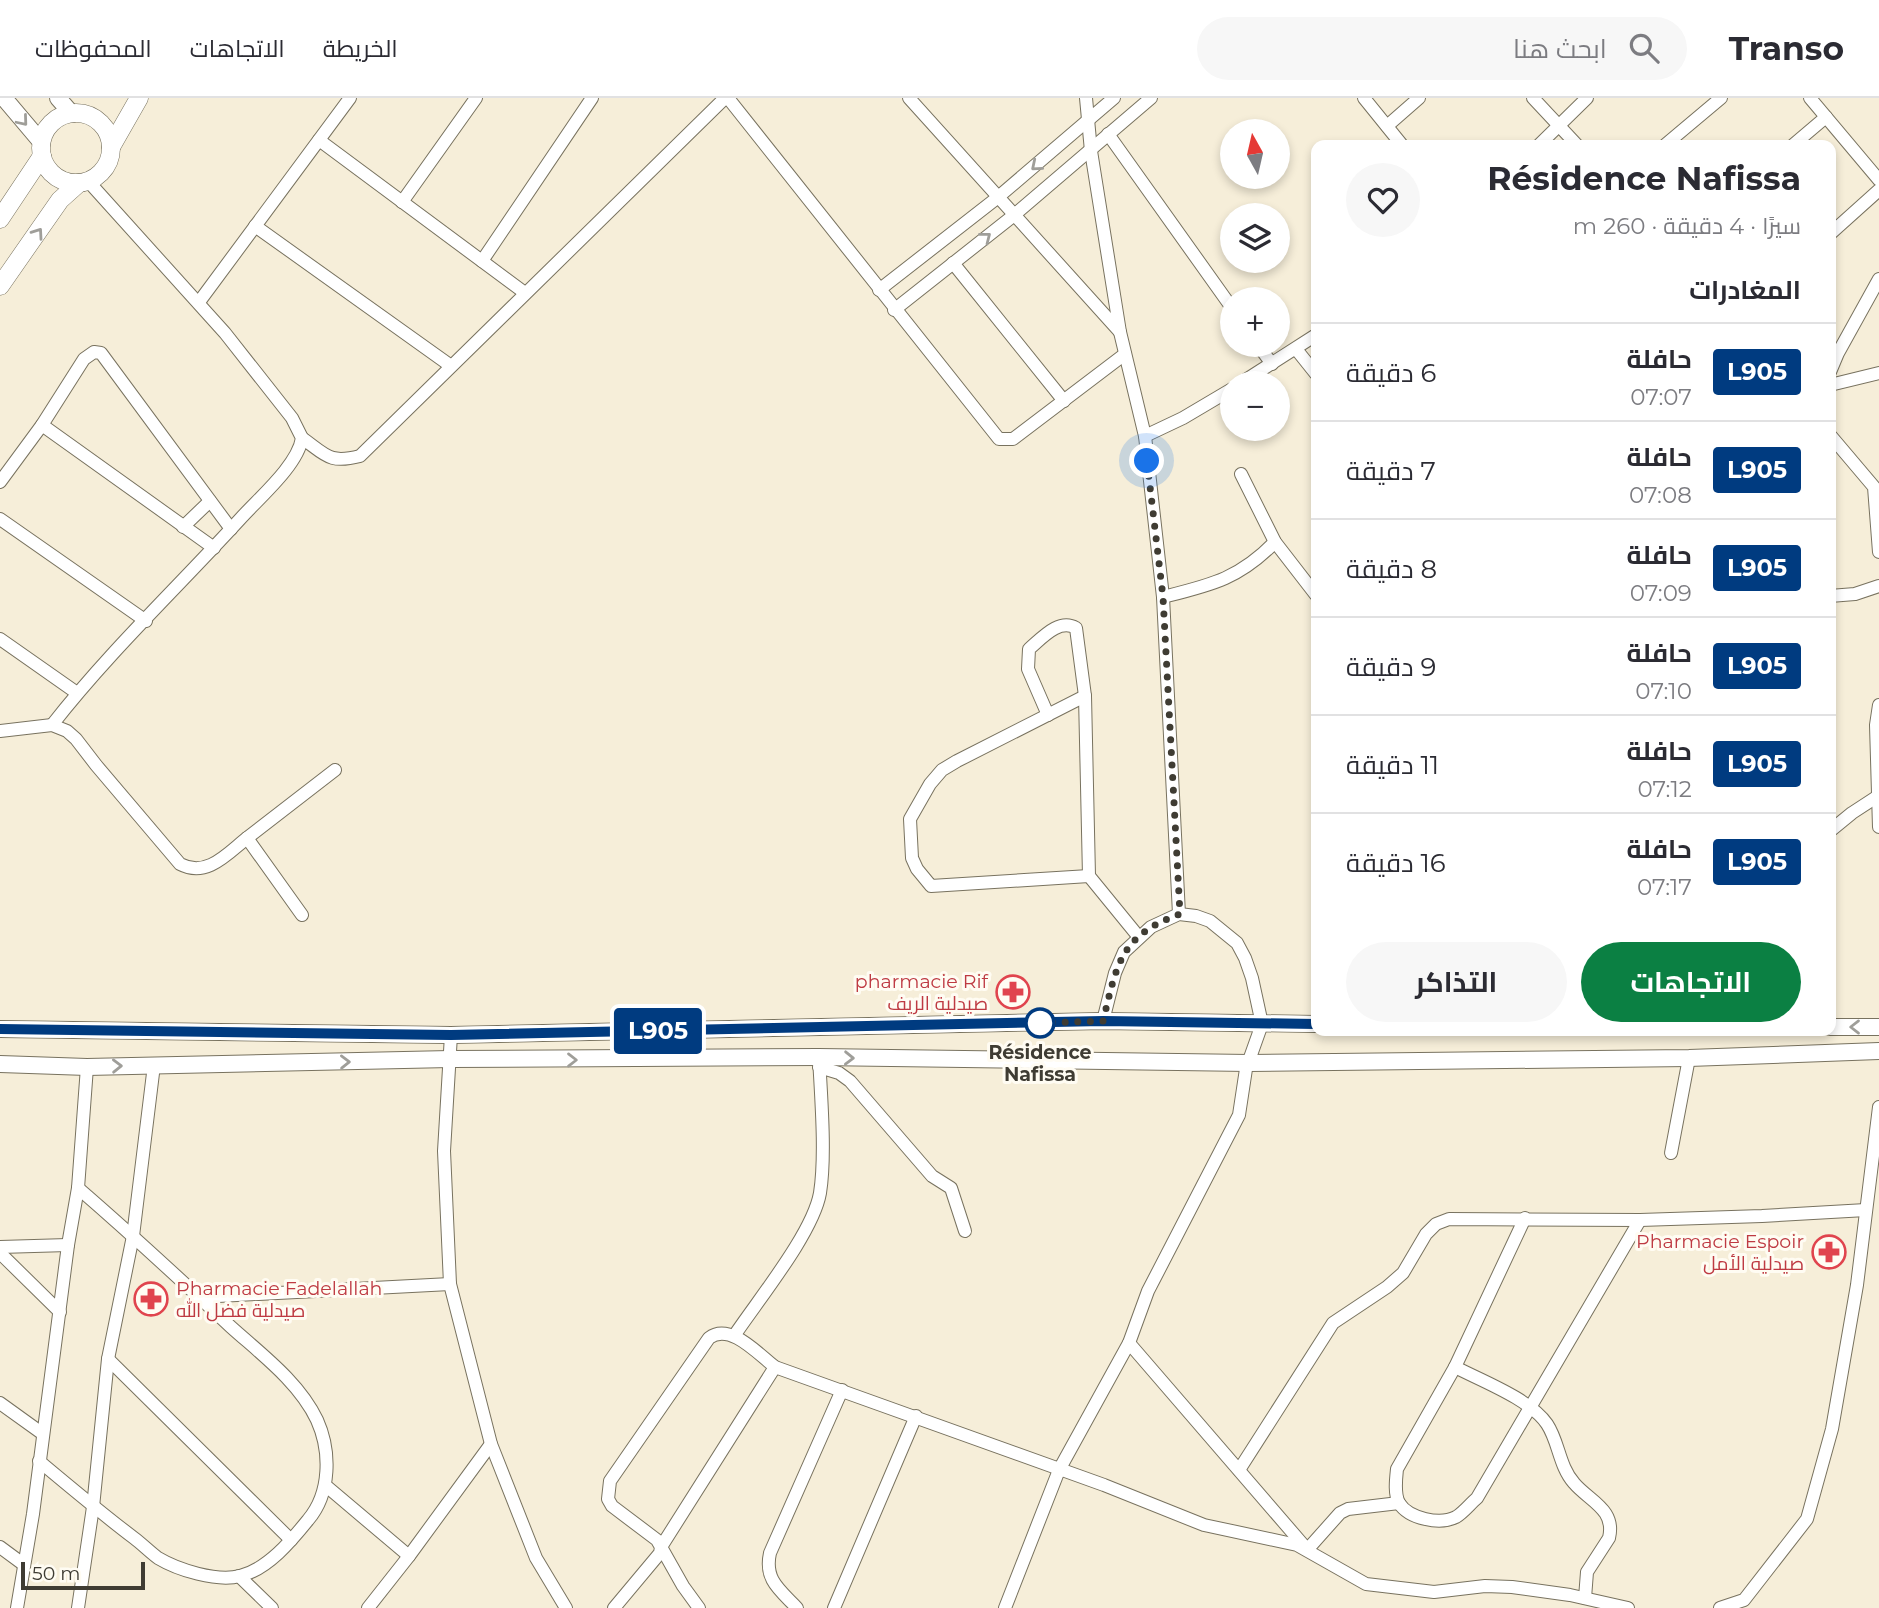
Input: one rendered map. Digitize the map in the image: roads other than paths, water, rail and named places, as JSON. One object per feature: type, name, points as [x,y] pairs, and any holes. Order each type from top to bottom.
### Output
[{"type":"main road","points":[[0,286],[61,200],[103,171],[108,164],[111,147],[139,98]]},
{"type":"main road","points":[[0,219],[42,150],[45,133],[61,117],[79,108],[107,131],[111,147]]},
{"type":"main road","points":[[42,150],[52,173],[60,179],[84,182]]},
{"type":"street","points":[[4,98],[42,150]]},
{"type":"street","points":[[58,98],[79,108]]},
{"type":"street","points":[[199,302],[350,98]]},
{"type":"street","points":[[402,202],[477,98]]},
{"type":"street","points":[[482,261],[592,98]]},
{"type":"street","points":[[84,182],[199,302],[292,418],[302,438],[340,461],[360,456],[727,98],[999,439],[1013,439],[1125,354]]},
{"type":"street","points":[[909,98],[1120,332]]},
{"type":"street","points":[[1086,98],[1091,150],[1120,332],[1144,436],[1163,597],[1180,914]]},
{"type":"street","points":[[879,290],[997,198],[1114,98]]},
{"type":"street","points":[[894,310],[1013,216],[1152,98]]},
{"type":"street","points":[[1364,98],[1398,140]]},
{"type":"street","points":[[1387,126],[1419,98]]},
{"type":"street","points":[[1533,98],[1572,140]]},
{"type":"street","points":[[1544,140],[1587,98]]},
{"type":"street","points":[[1671,140],[1721,98]]},
{"type":"street","points":[[1810,98],[1879,180]]},
{"type":"street","points":[[1799,140],[1826,117]]},
{"type":"street","points":[[1108,134],[1220,291]]},
{"type":"street","points":[[319,140],[525,293]]},
{"type":"street","points":[[1836,229],[1879,190]]},
{"type":"street","points":[[255,226],[451,366]]},
{"type":"street","points":[[953,263],[1063,401]]},
{"type":"street","points":[[1836,358],[1879,279]]},
{"type":"street","points":[[1261,371],[1311,338]]},
{"type":"street","points":[[1296,349],[1311,368]]},
{"type":"street","points":[[0,482],[42,425],[83,359],[94,352],[101,353],[231,528]]},
{"type":"street","points":[[1267,357],[1272,364]]},
{"type":"street","points":[[1836,384],[1879,373]]},
{"type":"street","points":[[1144,436],[1183,418],[1220,396]]},
{"type":"street","points":[[42,425],[214,548]]},
{"type":"street","points":[[52,724],[77,693],[214,548],[295,456],[302,438]]},
{"type":"street","points":[[1836,442],[1877,487],[1879,552]]},
{"type":"street","points":[[1241,474],[1275,542],[1311,589]]},
{"type":"street","points":[[183,527],[210,501]]},
{"type":"street","points":[[0,519],[145,621]]},
{"type":"street","points":[[1163,597],[1227,579],[1245,569],[1275,542]]},
{"type":"street","points":[[1836,596],[1855,594],[1879,586]]},
{"type":"street","points":[[1048,715],[1028,668],[1029,649],[1062,624],[1068,624],[1076,628],[1085,696],[1089,876],[1138,936]]},
{"type":"street","points":[[0,639],[77,693]]},
{"type":"street","points":[[1085,696],[942,770],[923,794],[910,819],[912,858],[931,886],[1089,876]]},
{"type":"street","points":[[1879,705],[1876,725],[1879,827]]},
{"type":"street","points":[[0,731],[52,724],[76,739],[180,864],[188,868],[202,869],[211,866],[335,770]]},
{"type":"street","points":[[1836,826],[1878,796]]},
{"type":"street","points":[[247,838],[302,915]]},
{"type":"street","points":[[1005,1608],[1059,1470],[1129,1343],[1148,1292],[1239,1115],[1242,1088],[1262,1024],[1252,978],[1237,943],[1210,921],[1180,914],[1151,927],[1138,936],[1124,952],[1115,973],[1103,1021]]},
{"type":"street","points":[[0,1029],[451,1035],[1103,1021],[1311,1024]]},
{"type":"street","points":[[1836,1027],[1879,1027]]},
{"type":"street","points":[[385,1061],[386,1035]]},
{"type":"street","points":[[451,1035],[444,1151],[450,1284],[491,1444],[536,1558],[566,1608]]},
{"type":"street","points":[[0,1064],[87,1067],[450,1059],[1249,1063],[1689,1058],[1879,1051]]},
{"type":"street","points":[[1671,1153],[1689,1058]]},
{"type":"street","points":[[819,1062],[850,1081],[932,1176],[951,1188],[965,1231]]},
{"type":"street","points":[[733,1336],[802,1236],[814,1213],[820,1193],[822,1164],[819,1062]]},
{"type":"street","points":[[78,1608],[93,1507],[108,1359],[133,1236],[154,1065]]},
{"type":"street","points":[[17,1608],[78,1188],[87,1067]]},
{"type":"street","points":[[1720,1608],[1744,1600],[1807,1519],[1832,1430],[1857,1285],[1879,1107]]},
{"type":"street","points":[[39,1461],[158,1558],[200,1574],[239,1576],[259,1567],[291,1540],[312,1516],[322,1500],[325,1485],[326,1448],[319,1424],[305,1400],[274,1366],[78,1188]]},
{"type":"street","points":[[1240,1471],[1333,1323],[1403,1273],[1426,1234],[1436,1224],[1450,1219],[1640,1220],[1866,1210]]},
{"type":"street","points":[[1525,1218],[1455,1367],[1397,1469],[1399,1503],[1410,1513],[1432,1521],[1456,1517],[1477,1498],[1640,1220]]},
{"type":"street","points":[[0,1247],[68,1245]]},
{"type":"street","points":[[0,1253],[60,1312]]},
{"type":"street","points":[[199,1297],[450,1284]]},
{"type":"street","points":[[699,1608],[657,1540],[612,1506],[608,1499],[610,1481],[709,1338],[722,1332],[733,1336],[775,1367],[1104,1485],[1171,1514],[1190,1518],[1219,1530],[1278,1541],[1307,1550],[1366,1584],[1434,1592],[1485,1586],[1512,1587],[1585,1598],[1628,1608]]},
{"type":"street","points":[[1129,1343],[1307,1550]]},
{"type":"street","points":[[108,1359],[291,1540]]},
{"type":"street","points":[[614,1608],[660,1553],[661,1547],[775,1367]]},
{"type":"street","points":[[1455,1367],[1530,1407],[1547,1424],[1574,1483],[1600,1504],[1611,1526],[1609,1538],[1587,1572],[1585,1598]]},
{"type":"street","points":[[797,1608],[772,1582],[767,1567],[770,1553],[842,1390]]},
{"type":"street","points":[[0,1403],[43,1434]]},
{"type":"street","points":[[834,1608],[916,1416]]},
{"type":"street","points":[[368,1608],[410,1556],[491,1444]]},
{"type":"street","points":[[325,1485],[410,1556]]},
{"type":"street","points":[[1307,1550],[1340,1513],[1348,1508],[1399,1503]]},
{"type":"street","points":[[0,1547],[23,1564]]},
{"type":"street","points":[[239,1576],[272,1608]]},
{"type":"place","name":"pharmacie Rif صيدلية الريف","points":[[1013,992]]},
{"type":"place","name":"Résidence Nafissa","points":[[1040,1023]]},
{"type":"place","name":"Pharmacie Espoir صيدلية الأمل","points":[[1829,1252]]},
{"type":"place","name":"Pharmacie Fadelallah صيدلية فضل الله","points":[[151,1299]]}]
